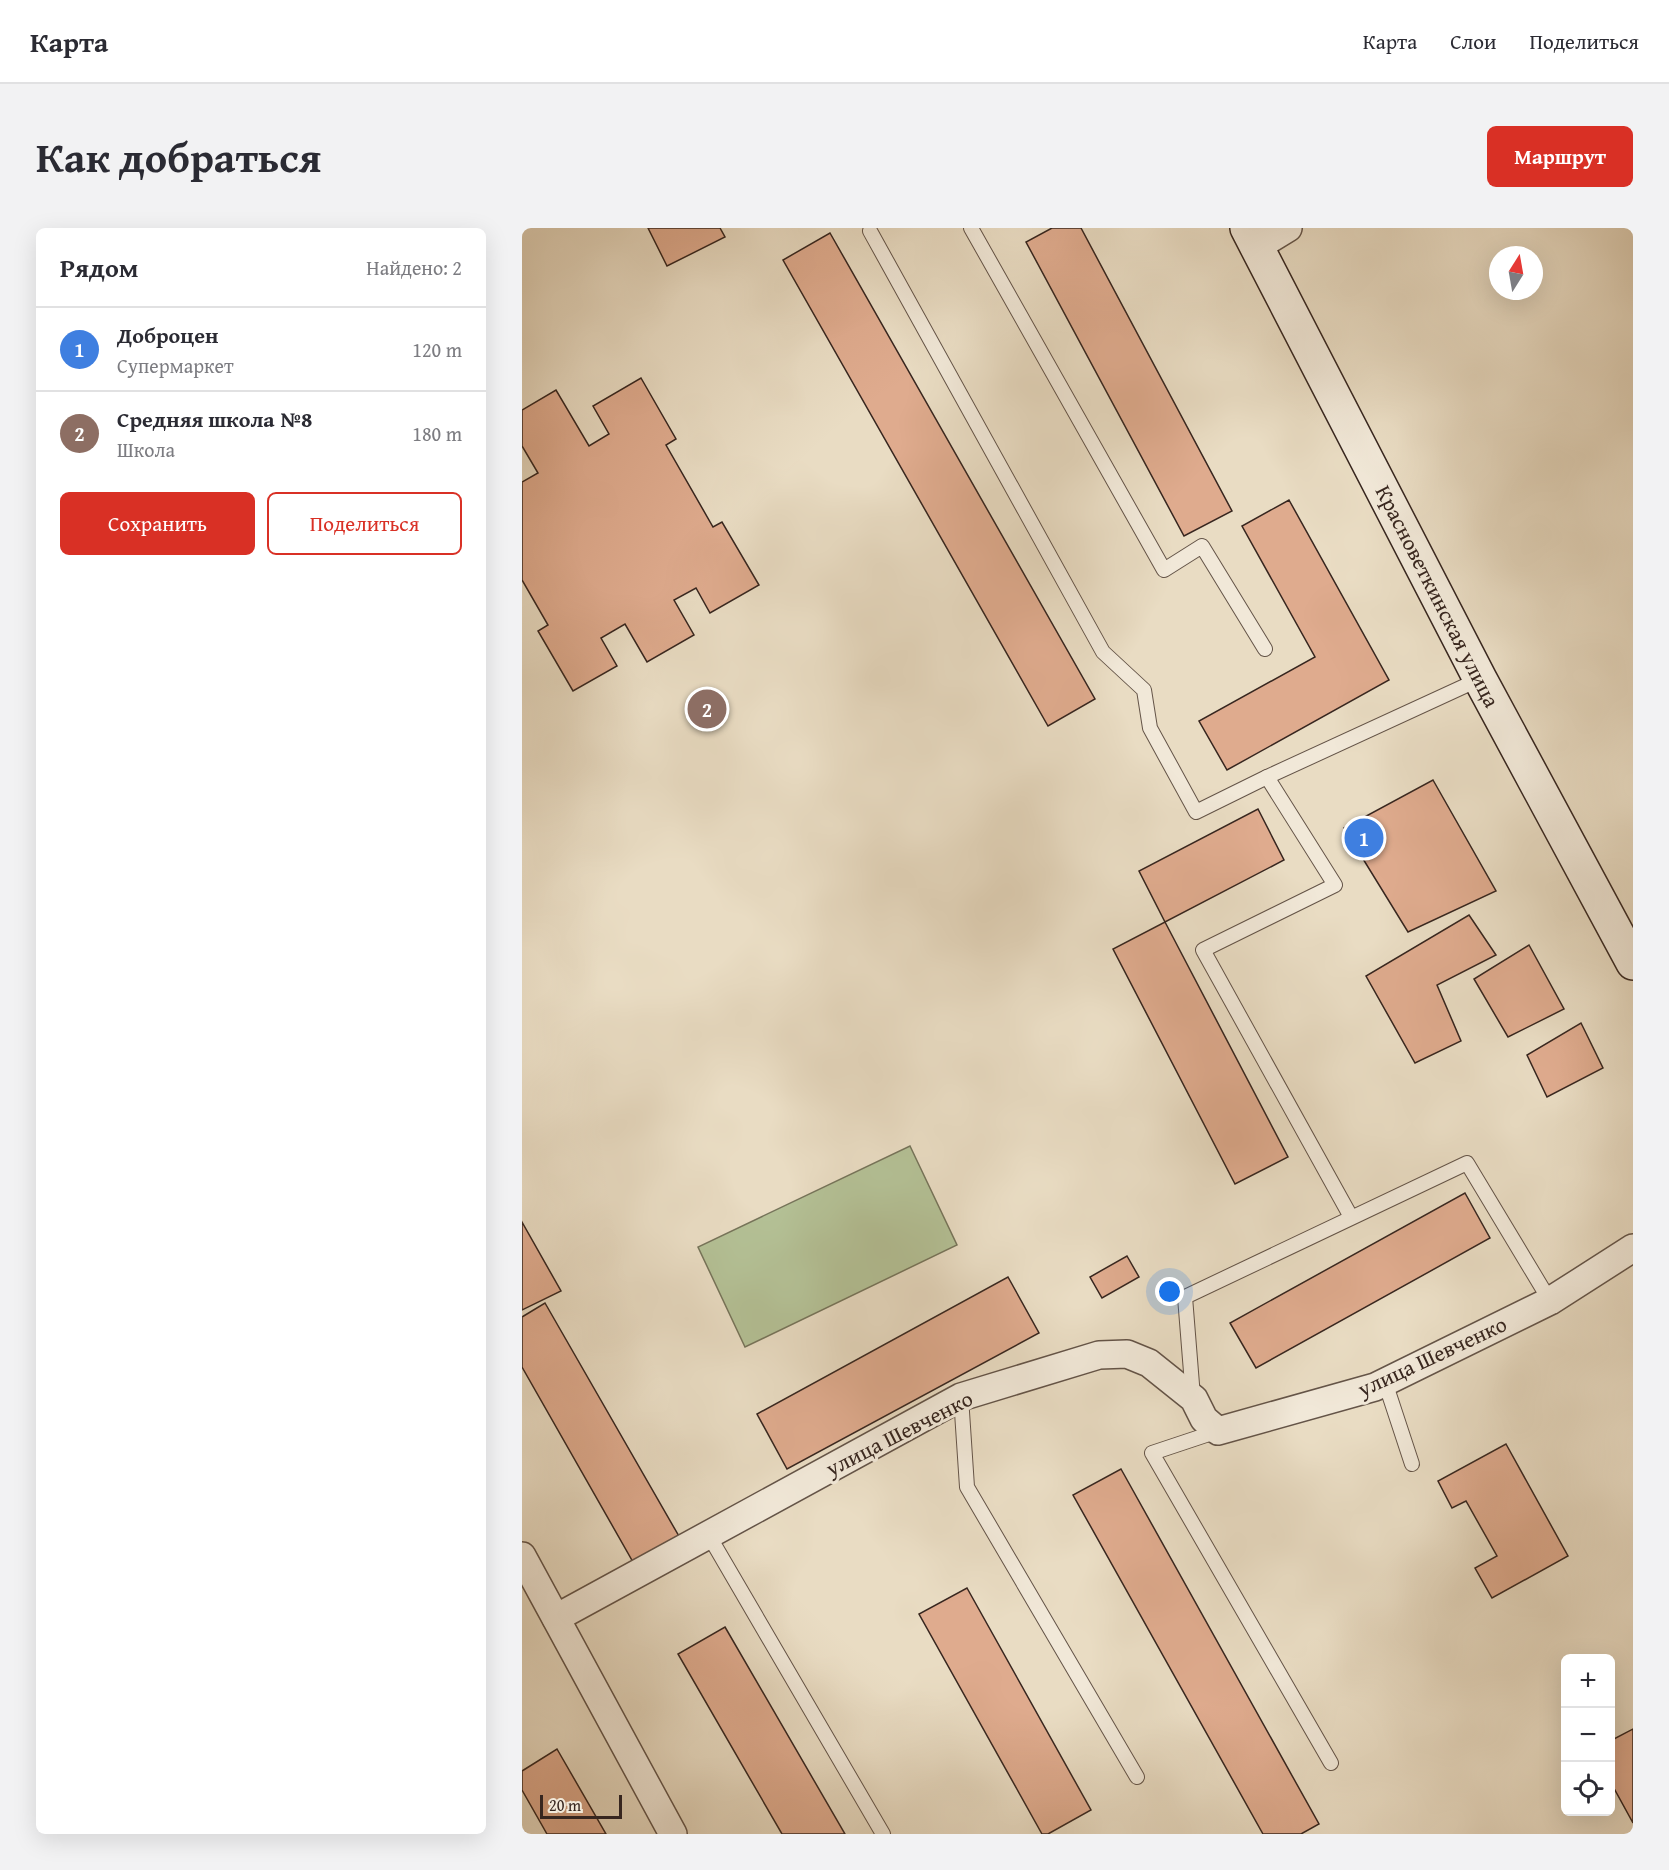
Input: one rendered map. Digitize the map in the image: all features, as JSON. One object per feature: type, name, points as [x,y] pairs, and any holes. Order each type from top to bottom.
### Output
[{"type":"main road","name":"Красноветкинская улица","points":[[1252,237],[1480,679],[1633,963]]},
{"type":"street","points":[[1252,237],[1288,228]]},
{"type":"street","name":"улица Шевченко","points":[[556,1618],[961,1397],[1099,1355],[1127,1354],[1149,1363],[1194,1399],[1204,1419],[1218,1431],[1375,1387],[1550,1301],[1633,1248]]},
{"type":"street","points":[[522,1556],[673,1834]]},
{"type":"lane","points":[[971,228],[1164,570],[1202,546],[1265,649]]},
{"type":"lane","points":[[870,231],[1103,652],[1144,690],[1150,728],[1197,812],[1267,777],[1480,679]]},
{"type":"lane","points":[[1267,777],[1335,885],[1203,950],[1351,1216]]},
{"type":"lane","points":[[1194,1399],[1185,1297],[1351,1216],[1467,1163],[1550,1301]]},
{"type":"lane","points":[[1385,1382],[1412,1464]]},
{"type":"lane","points":[[961,1397],[967,1487],[1137,1778]]},
{"type":"lane","points":[[1218,1431],[1152,1453],[1331,1763]]},
{"type":"lane","points":[[708,1534],[883,1834]]},
{"type":"green space","points":[[910,1146],[957,1245],[745,1347],[698,1247]]},
{"type":"building","points":[[648,228],[720,228],[725,237],[667,266]]},
{"type":"building","points":[[1052,228],[1081,228],[1232,511],[1184,536],[1026,242]]},
{"type":"building","points":[[830,233],[1095,699],[1048,726],[783,260]]},
{"type":"building","points":[[641,378],[676,439],[666,445],[713,527],[722,522],[759,585],[710,613],[696,588],[674,600],[694,635],[647,662],[625,624],[601,638],[617,666],[573,691],[538,631],[548,625],[522,580],[522,482],[538,473],[522,446],[522,410],[556,390],[589,446],[609,434],[593,406]]},
{"type":"building","points":[[1289,500],[1389,680],[1227,770],[1199,721],[1315,657],[1242,526]]},
{"type":"building","points":[[1433,780],[1496,891],[1408,932],[1344,828]]},
{"type":"building","points":[[1258,809],[1284,860],[1165,922],[1139,871]]},
{"type":"building","points":[[1469,915],[1496,955],[1437,985],[1461,1041],[1415,1063],[1366,976]]},
{"type":"building","points":[[1165,922],[1288,1157],[1235,1184],[1113,949]]},
{"type":"building","points":[[1529,945],[1564,1009],[1508,1037],[1474,979]]},
{"type":"building","points":[[1581,1023],[1603,1068],[1547,1097],[1527,1055]]},
{"type":"building","points":[[1465,1193],[1490,1238],[1256,1368],[1230,1323]]},
{"type":"building","points":[[522,1222],[561,1291],[522,1310]]},
{"type":"building","points":[[1127,1256],[1139,1277],[1102,1298],[1090,1277]]},
{"type":"building","points":[[1008,1277],[1039,1333],[787,1469],[757,1414]]},
{"type":"building","points":[[545,1303],[680,1538],[633,1562],[522,1367],[522,1317]]},
{"type":"building","points":[[1506,1444],[1568,1556],[1492,1598],[1475,1568],[1497,1556],[1466,1501],[1452,1508],[1438,1481]]},
{"type":"building","points":[[1121,1469],[1319,1824],[1301,1834],[1263,1834],[1073,1495]]},
{"type":"building","points":[[967,1588],[1091,1810],[1048,1834],[1042,1834],[919,1614]]},
{"type":"building","points":[[725,1627],[845,1834],[782,1834],[678,1654]]},
{"type":"building","points":[[1633,1729],[1633,1823],[1615,1790],[1615,1738]]},
{"type":"building","points":[[557,1749],[606,1834],[547,1834],[522,1790],[522,1771]]},
{"type":"place","name":"Средняя школа №8","points":[[707,709]]},
{"type":"place","name":"Доброцен","points":[[1364,838]]}]
